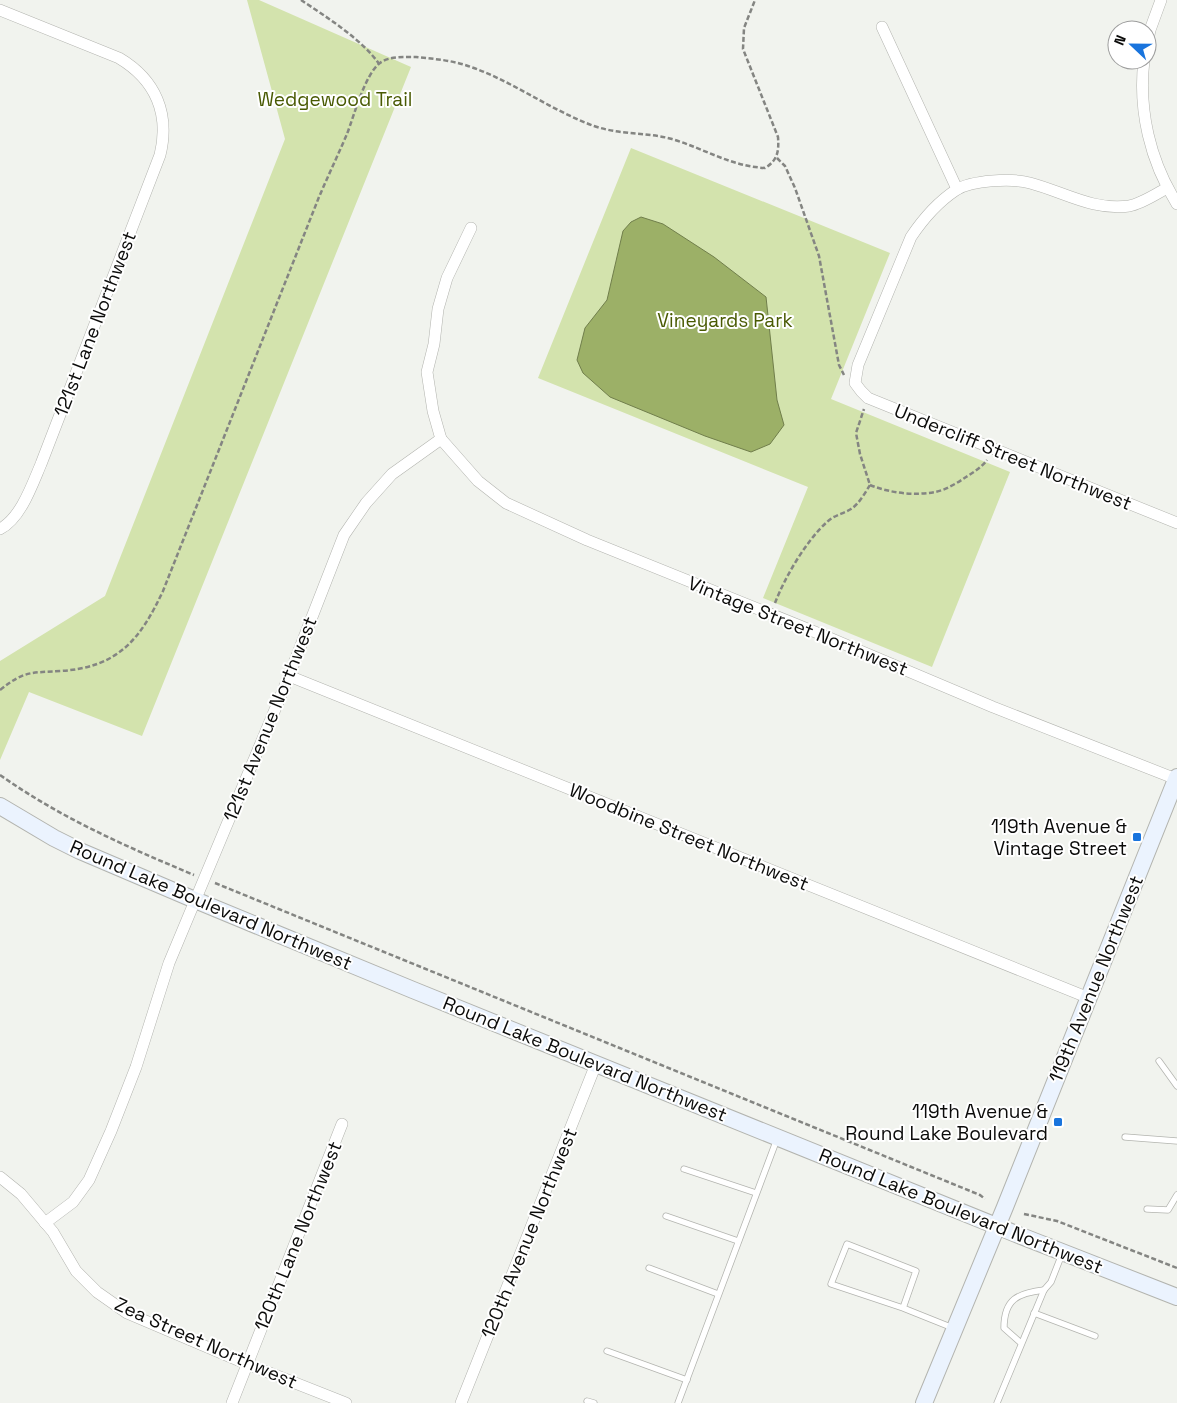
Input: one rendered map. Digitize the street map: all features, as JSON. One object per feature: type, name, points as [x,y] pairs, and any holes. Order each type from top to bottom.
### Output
[{"type":"main road","name":"119th Avenue Northwest","points":[[924,1403],[1177,778]]},
{"type":"main road","name":"Round Lake Boulevard Northwest","points":[[0,806],[80,851],[195,900],[596,1064],[1177,1297]]},
{"type":"street","points":[[1154,20],[1161,0]]},
{"type":"street","name":"121st Lane Northwest","points":[[0,10],[119,58],[130,65],[141,74],[156,96],[164,124],[164,138],[160,155],[41,464],[21,507],[4,527],[0,529]]},
{"type":"street","points":[[882,28],[957,189]]},
{"type":"street","points":[[1144,70],[1145,122],[1156,163],[1167,188],[1177,204]]},
{"type":"street","points":[[855,383],[858,365],[911,236],[920,224],[957,189],[983,182],[1006,180],[1029,183],[1104,207],[1131,206],[1167,188]]},
{"type":"street","points":[[441,439],[433,410],[428,372],[434,344],[438,309],[445,286],[471,228]]},
{"type":"street","name":"Undercliff Street Northwest","points":[[855,383],[868,398],[992,450],[1177,523]]},
{"type":"street","name":"Vintage Street Northwest","points":[[441,439],[478,481],[506,503],[587,540],[993,707],[1177,778]]},
{"type":"street","name":"121st Avenue Northwest","points":[[45,1223],[73,1202],[89,1180],[124,1099],[163,979],[289,676],[344,535],[366,503],[392,474],[441,439]]},
{"type":"street","name":"Woodbine Street Northwest","points":[[289,676],[1089,998]]},
{"type":"street","name":"120th Avenue Northwest","points":[[462,1403],[596,1064]]},
{"type":"street","name":"120th Lane Northwest","points":[[232,1403],[342,1124]]},
{"type":"street","name":"Zea Street Northwest","points":[[0,1177],[21,1194],[53,1232],[76,1271],[97,1292],[128,1313],[247,1364],[346,1403]]},
{"type":"lane","points":[[1159,1062],[1177,1086]]},
{"type":"lane","points":[[678,1403],[778,1137]]},
{"type":"lane","points":[[1125,1137],[1177,1141]]},
{"type":"lane","points":[[684,1169],[756,1193]]},
{"type":"lane","points":[[1147,1209],[1168,1210],[1177,1195]]},
{"type":"lane","points":[[666,1216],[738,1241]]},
{"type":"lane","points":[[903,1308],[916,1271],[847,1244],[831,1284],[903,1308],[954,1329]]},
{"type":"lane","points":[[997,1403],[1044,1290],[1051,1282],[1063,1252]]},
{"type":"lane","points":[[650,1268],[718,1294]]},
{"type":"lane","points":[[1021,1343],[1004,1328],[1004,1320],[1009,1306],[1014,1298],[1021,1294],[1044,1290]]},
{"type":"lane","points":[[1034,1313],[1095,1336]]},
{"type":"lane","points":[[607,1351],[686,1380]]},
{"type":"path","points":[[301,0],[323,14],[364,47],[378,64]]},
{"type":"path","points":[[0,690],[13,680],[29,673],[80,669],[103,662],[130,644],[142,630],[163,591],[319,197],[367,83],[378,64],[389,58],[410,57],[451,61],[482,71],[576,118],[606,130],[674,140],[731,162],[748,167],[765,168],[777,158],[779,147],[778,137],[743,49],[744,28],[755,0]]},
{"type":"path","points":[[777,158],[786,166],[819,256],[839,366],[842,374],[855,383]]},
{"type":"path","points":[[868,398],[856,433],[860,454],[870,485]]},
{"type":"path","points":[[870,485],[887,491],[909,494],[935,492],[954,485],[977,470],[988,460],[992,450]]},
{"type":"path","points":[[770,614],[787,577],[814,537],[831,519],[855,506],[870,485]]},
{"type":"path","points":[[0,775],[26,793],[115,842],[708,1083],[980,1195],[985,1199]]},
{"type":"path","points":[[1024,1214],[1057,1221],[1177,1268]]},
{"type":"green space","name":"Wedgewood Trail","points":[[247,0],[259,0],[411,67],[142,736],[29,692],[0,760],[0,661],[105,596],[285,139]]},
{"type":"green space","name":"Vineyards Park","points":[[631,148],[890,253],[831,399],[1010,472],[932,667],[763,598],[808,487],[538,378]]},
{"type":"shaded area","points":[[641,217],[663,224],[714,257],[766,297],[777,400],[784,425],[770,444],[751,452],[705,436],[610,397],[583,373],[577,360],[585,328],[607,300],[623,231],[631,222]]},
{"type":"place","name":"119th Avenue & Vintage Street","points":[[1137,837]]},
{"type":"place","name":"119th Avenue & Round Lake Boulevard","points":[[1058,1122]]}]
